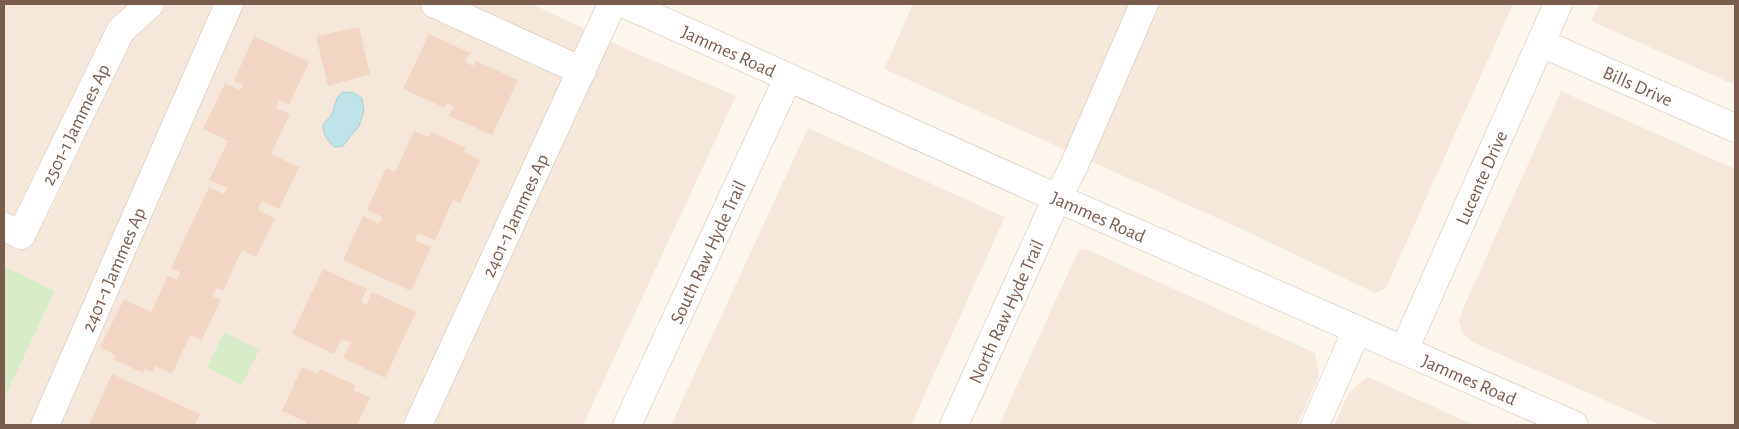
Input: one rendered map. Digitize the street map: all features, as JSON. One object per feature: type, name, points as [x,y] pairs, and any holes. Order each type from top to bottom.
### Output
[{"type":"street","name":"2501-1 Jammes Ap","points":[[4,227],[21,235],[121,30],[150,4]]},
{"type":"street","name":"2401-1 Jammes Ap","points":[[45,425],[230,4]]},
{"type":"street","points":[[435,4],[582,71]]},
{"type":"street","name":"2401-1 Jammes Ap","points":[[418,425],[612,4]]},
{"type":"street","name":"Jammes Road","points":[[625,4],[1057,198],[1574,425]]},
{"type":"street","name":"North Raw Hyde Trail","points":[[954,425],[1057,198],[1073,168],[1144,4]]},
{"type":"street","name":"Lucente Drive","points":[[1404,350],[1558,4]]},
{"type":"street","name":"Bills Drive","points":[[1541,43],[1735,128]]},
{"type":"street","name":"South Raw Hyde Trail","points":[[627,425],[788,78]]},
{"type":"street","points":[[1315,425],[1357,330]]},
{"type":"shaded area","points":[[4,4],[532,4],[635,53],[736,96],[583,425],[4,425],[4,399],[55,291],[4,266]]},
{"type":"shaded area","points":[[913,4],[1513,4],[1386,288],[1375,293],[1244,230],[884,69]]},
{"type":"shaded area","points":[[1599,4],[1735,4],[1735,85],[1591,21]]},
{"type":"shaded area","points":[[1561,91],[1735,169],[1735,425],[1661,425],[1472,342],[1462,332],[1459,322],[1462,311]]},
{"type":"shaded area","points":[[808,128],[1005,217],[911,425],[671,425]]},
{"type":"shaded area","points":[[1079,249],[1088,250],[1315,353],[1319,376],[1297,425],[999,425]]},
{"type":"shaded area","points":[[1368,377],[1474,425],[1334,425],[1349,392]]},
{"type":"green space","points":[[4,266],[55,291],[4,399]]},
{"type":"green space","points":[[224,332],[259,350],[242,385],[207,368]]},
{"type":"water","points":[[343,92],[354,93],[362,98],[364,111],[359,126],[343,146],[334,147],[326,137],[323,125],[332,114],[337,98]]},
{"type":"building","points":[[359,27],[370,74],[328,86],[316,36]]},
{"type":"building","points":[[429,34],[470,53],[465,62],[473,66],[476,61],[518,80],[492,135],[449,116],[454,106],[447,103],[445,108],[403,89]]},
{"type":"building","points":[[254,36],[309,62],[289,105],[279,100],[276,108],[290,114],[271,154],[299,167],[279,209],[262,201],[258,210],[275,218],[256,257],[242,250],[223,291],[216,288],[212,296],[221,300],[202,340],[190,335],[172,374],[156,366],[153,372],[145,369],[143,373],[113,359],[115,355],[100,347],[124,299],[151,312],[168,276],[177,280],[180,272],[171,268],[209,187],[224,194],[227,188],[209,180],[228,141],[203,129],[225,83],[240,90],[243,85],[234,81]]},
{"type":"building","points":[[414,131],[428,137],[431,132],[466,148],[464,152],[480,160],[460,203],[453,200],[435,240],[418,233],[415,240],[431,247],[411,291],[343,260],[363,216],[379,224],[382,217],[367,210],[386,168],[395,172]]},
{"type":"building","points":[[323,269],[367,289],[361,302],[367,305],[372,292],[416,312],[385,378],[343,358],[351,343],[342,339],[334,354],[292,334]]},
{"type":"building","points":[[302,367],[318,374],[320,369],[355,385],[353,390],[370,398],[357,425],[304,425],[306,422],[282,411]]},
{"type":"building","points":[[112,374],[200,414],[195,425],[89,425]]}]
